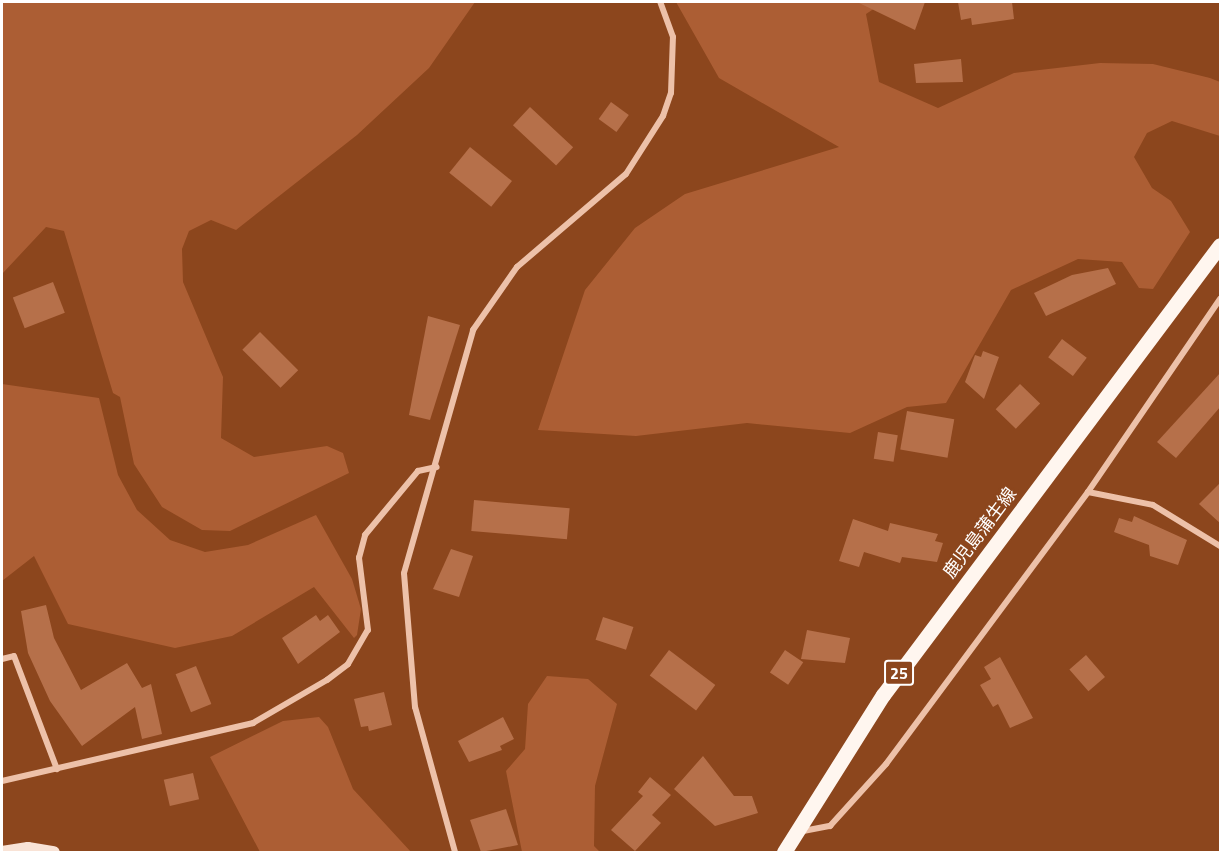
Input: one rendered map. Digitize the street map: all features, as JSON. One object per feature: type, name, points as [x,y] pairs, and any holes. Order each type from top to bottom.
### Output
[{"type":"main road","name":"鹿児島蒲生線","points":[[784,852],[883,695],[1219,254]]},
{"type":"street","points":[[455,852],[415,708],[405,609],[404,573],[437,467],[473,330],[492,298],[537,248],[626,174],[655,135],[671,93],[673,68],[673,37],[660,2]]},
{"type":"street","points":[[795,832],[830,826],[886,764],[1088,492],[1221,299]]},
{"type":"street","points":[[2,781],[253,723],[348,664],[368,630],[359,558],[365,535],[418,471],[437,467]]},
{"type":"street","points":[[1088,492],[1153,505],[1221,546]]},
{"type":"street","points":[[2,659],[14,656],[57,770]]},
{"type":"street","points":[[2,852],[28,848],[54,852]]},
{"type":"shaded area","points":[[2,2],[475,2],[429,68],[357,135],[236,230],[211,220],[189,231],[182,249],[183,282],[223,377],[221,438],[254,457],[327,446],[343,453],[349,473],[230,531],[202,530],[162,507],[134,464],[120,397],[113,393],[64,231],[46,227],[2,274]]},
{"type":"shaded area","points":[[676,2],[884,2],[866,14],[879,82],[938,108],[1014,73],[1100,63],[1153,64],[1220,82],[1220,136],[1172,121],[1147,133],[1134,157],[1152,188],[1171,201],[1190,232],[1153,289],[1139,288],[1122,262],[1078,259],[1011,290],[946,403],[907,407],[850,433],[747,423],[636,436],[538,430],[585,290],[635,228],[685,194],[839,147],[719,78]]},
{"type":"shaded area","points":[[2,384],[99,398],[118,475],[137,510],[170,540],[205,552],[248,545],[316,515],[352,579],[361,609],[357,635],[354,638],[314,587],[232,636],[175,648],[68,624],[34,556],[2,581]]},
{"type":"shaded area","points":[[547,676],[588,679],[617,704],[595,786],[594,846],[600,852],[522,852],[506,771],[525,749],[528,704]]},
{"type":"shaded area","points":[[319,717],[328,727],[353,789],[411,852],[260,852],[210,757],[283,721]]},
{"type":"building","points":[[857,2],[925,2],[915,30]]},
{"type":"building","points":[[958,2],[1012,2],[1014,19],[972,25],[971,18],[961,20]]},
{"type":"building","points":[[961,59],[963,82],[916,83],[914,64]]},
{"type":"building","points":[[611,102],[629,115],[616,132],[599,119]]},
{"type":"building","points":[[530,107],[573,147],[556,166],[513,125]]},
{"type":"building","points":[[470,147],[512,181],[491,207],[449,173]]},
{"type":"building","points":[[1108,268],[1116,284],[1046,316],[1034,293],[1072,275]]},
{"type":"building","points":[[53,282],[65,313],[25,328],[13,297]]},
{"type":"building","points":[[428,316],[460,325],[430,420],[409,415]]},
{"type":"building","points":[[260,332],[298,370],[281,388],[242,350]]},
{"type":"building","points":[[1062,339],[1087,358],[1073,376],[1048,357]]},
{"type":"building","points":[[983,351],[999,357],[984,399],[965,382],[975,355],[981,357]]},
{"type":"building","points":[[1221,372],[1221,406],[1176,458],[1157,442]]},
{"type":"building","points":[[1020,384],[1040,403],[1016,429],[996,409]]},
{"type":"building","points":[[907,411],[954,419],[947,458],[900,449]]},
{"type":"building","points":[[878,432],[898,435],[894,462],[874,459]]},
{"type":"building","points":[[1221,482],[1221,524],[1199,504]]},
{"type":"building","points":[[474,500],[570,508],[567,539],[471,531]]},
{"type":"building","points":[[1134,516],[1187,540],[1178,565],[1150,556],[1149,545],[1114,532],[1119,518],[1132,522]]},
{"type":"building","points":[[853,519],[888,531],[890,523],[938,534],[935,541],[943,543],[937,562],[902,557],[900,563],[864,552],[859,567],[839,561]]},
{"type":"building","points":[[451,549],[473,556],[459,597],[433,589]]},
{"type":"building","points":[[46,605],[54,638],[81,690],[127,663],[142,688],[151,684],[162,734],[142,739],[135,707],[82,746],[50,701],[28,653],[21,611]]},
{"type":"building","points":[[316,615],[320,621],[328,615],[340,632],[298,664],[282,638]]},
{"type":"building","points":[[603,617],[633,627],[626,650],[596,640]]},
{"type":"building","points":[[807,630],[850,638],[845,663],[801,659]]},
{"type":"building","points":[[669,650],[715,685],[696,710],[650,676]]},
{"type":"building","points":[[785,650],[803,662],[788,685],[770,672]]},
{"type":"building","points":[[1086,655],[1105,677],[1088,691],[1069,669]]},
{"type":"building","points":[[1000,657],[1033,718],[1010,728],[998,704],[993,707],[980,685],[991,679],[984,667]]},
{"type":"building","points":[[196,666],[211,704],[191,712],[176,674]]},
{"type":"building","points":[[384,692],[392,725],[369,731],[368,726],[361,727],[354,699]]},
{"type":"building","points":[[503,717],[514,739],[500,746],[502,750],[469,762],[458,741]]},
{"type":"building","points":[[703,756],[734,796],[752,796],[758,813],[715,826],[674,789]]},
{"type":"building","points":[[193,773],[199,799],[170,806],[164,780]]},
{"type":"building","points":[[650,777],[671,795],[652,815],[661,823],[635,851],[611,830],[643,796],[638,792]]},
{"type":"building","points":[[506,809],[518,845],[481,852],[470,820]]}]
